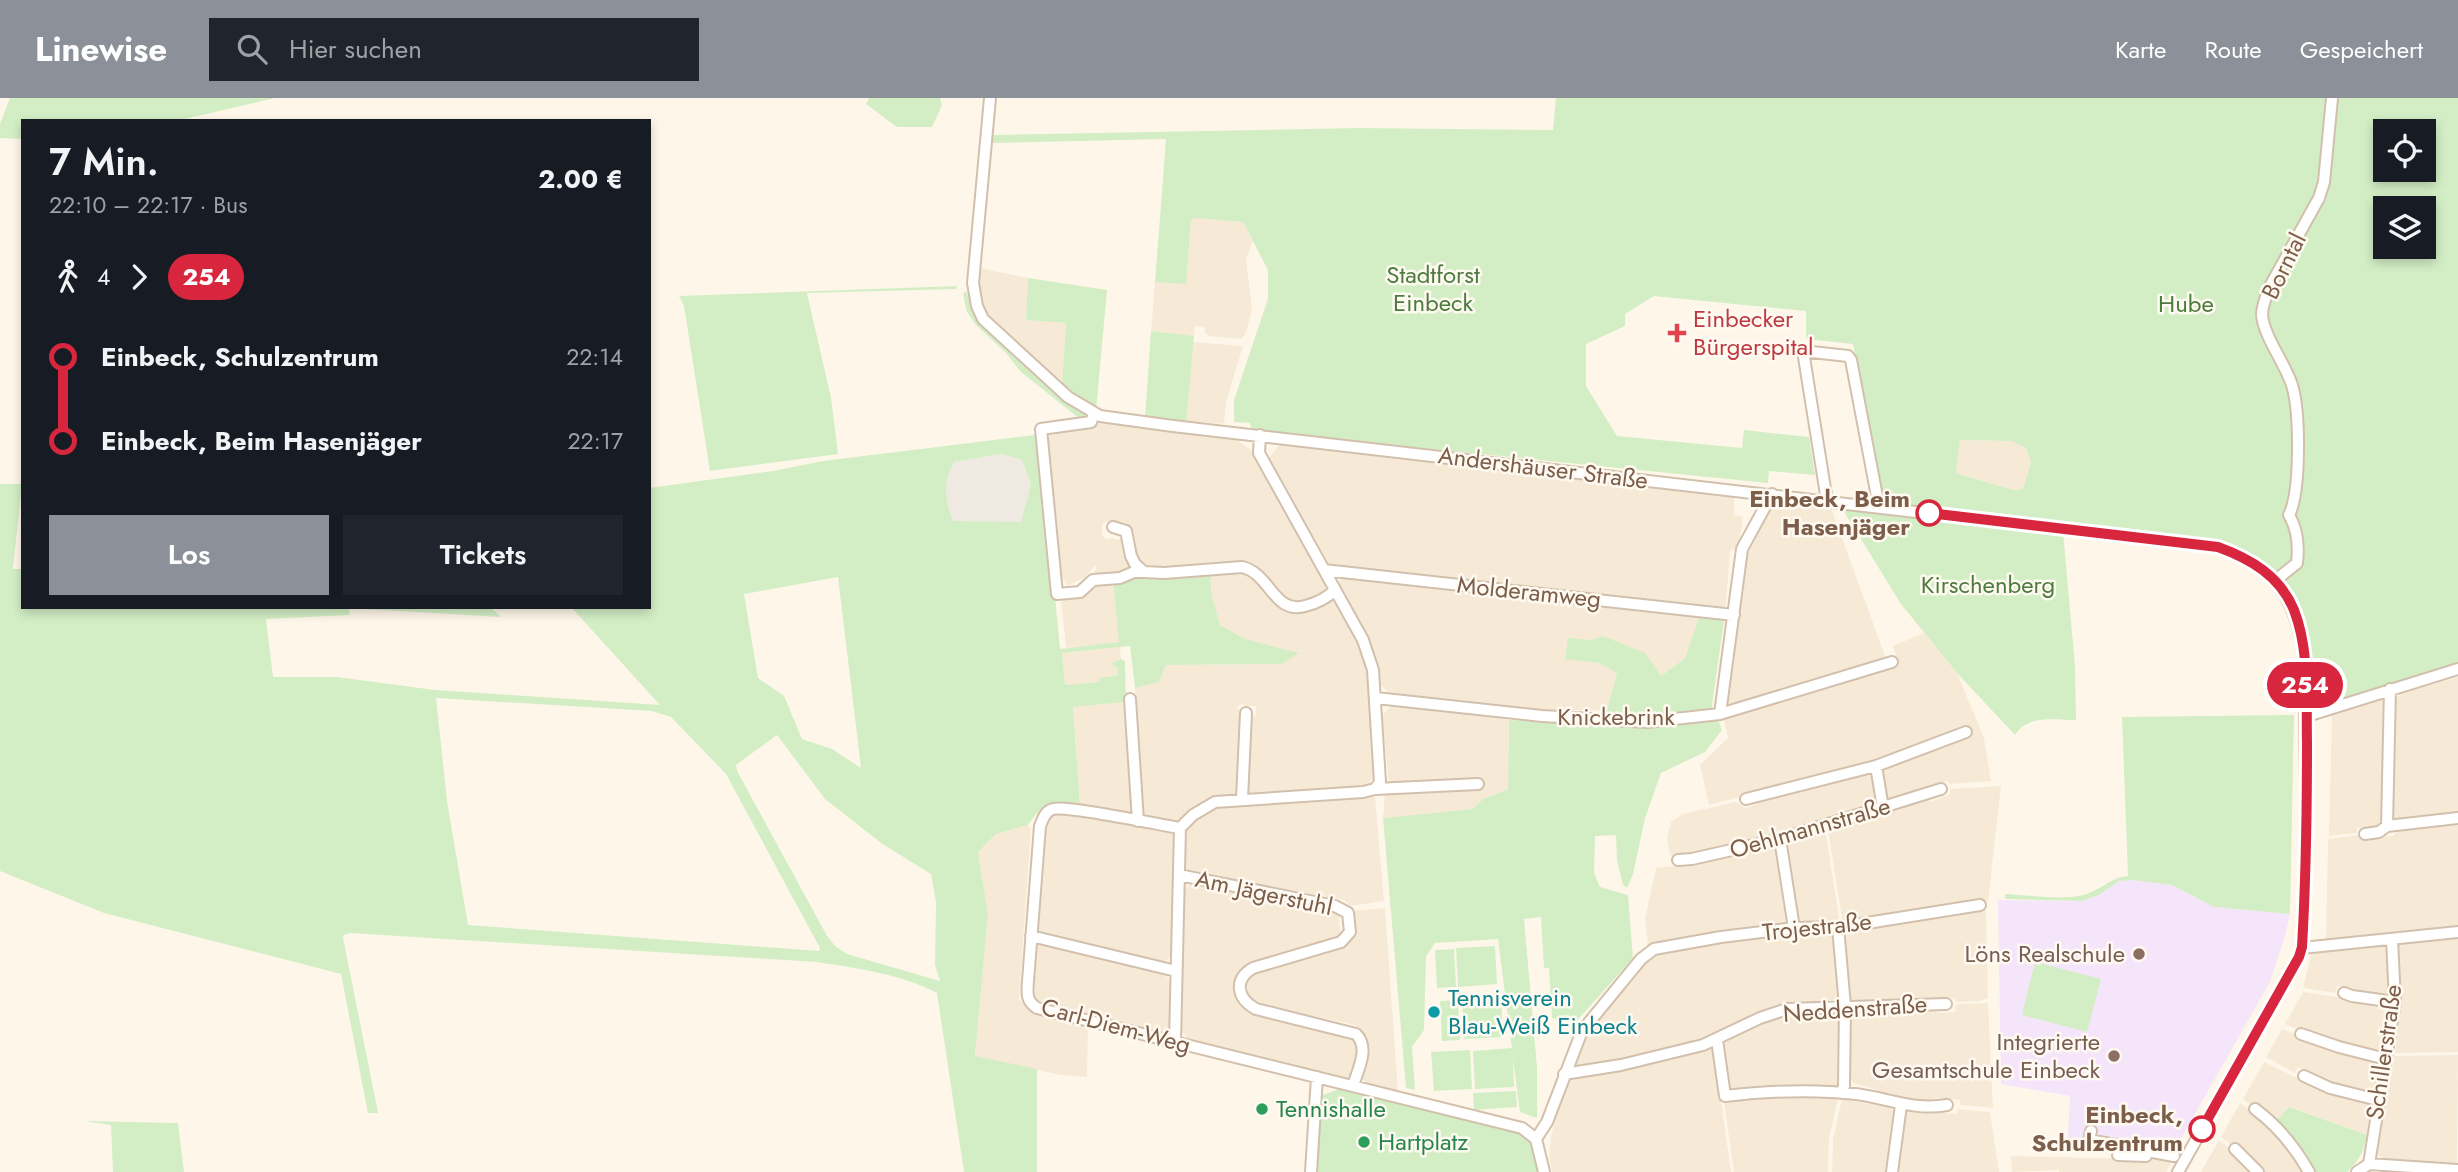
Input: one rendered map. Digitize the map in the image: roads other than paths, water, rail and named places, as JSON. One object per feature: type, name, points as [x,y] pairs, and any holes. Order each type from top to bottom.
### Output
[{"type":"street","points":[[990,98],[973,284],[977,306],[983,319],[1068,397],[1094,414],[1091,422],[1041,429],[1058,594],[1080,592],[1093,580],[1120,578],[1134,572],[1164,573],[1242,567],[1253,569],[1284,605],[1297,609],[1316,603],[1335,590]]},
{"type":"street","name":"Borntal","points":[[2276,580],[2297,563],[2299,549],[2295,524],[2289,515],[2297,491],[2296,420],[2292,386],[2262,316],[2263,303],[2319,198],[2324,182],[2332,98]]},
{"type":"street","points":[[1827,501],[1803,351],[1848,356],[1851,360],[1879,507]]},
{"type":"street","name":"Andershäuser Straße","points":[[1094,414],[2218,547],[2242,556],[2276,580],[2293,609],[2304,654],[2307,839],[2302,947]]},
{"type":"street","points":[[1260,435],[1259,453],[1363,639],[1373,670],[1376,698],[1378,785]]},
{"type":"street","points":[[1720,714],[1742,549],[1772,494]]},
{"type":"street","points":[[1113,527],[1126,531],[1131,556],[1144,572]]},
{"type":"street","name":"Molderamweg","points":[[1324,569],[1734,615]]},
{"type":"street","name":"Knickebrink","points":[[1376,698],[1542,716],[1647,722],[1720,714],[1892,662]]},
{"type":"street","points":[[2307,716],[2458,669]]},
{"type":"street","points":[[2386,826],[2390,689]]},
{"type":"street","points":[[1130,699],[1138,821]]},
{"type":"street","points":[[1242,799],[1246,713]]},
{"type":"street","points":[[1746,799],[1876,766],[1966,732]]},
{"type":"street","points":[[1876,766],[1883,808]]},
{"type":"street","points":[[1175,1042],[1180,828],[1193,815],[1215,802],[1242,799],[1363,792],[1378,785],[1478,784]]},
{"type":"street","name":"Oehlmannstraße","points":[[1678,860],[1780,839],[1941,789]]},
{"type":"street","name":"Carl-Diem-Weg","points":[[1180,828],[1054,808],[1045,815],[1040,826],[1031,936],[1027,997],[1031,1004],[1037,1008],[1522,1128],[1532,1133],[1536,1139]]},
{"type":"street","points":[[2365,834],[2379,831],[2386,826],[2458,818]]},
{"type":"street","points":[[1780,839],[1794,928]]},
{"type":"street","name":"Am Jägerstuhl","points":[[1179,875],[1335,905],[1348,913],[1350,932],[1341,942],[1253,968],[1244,973],[1240,985],[1244,999],[1256,1009],[1356,1034],[1363,1041],[1364,1048],[1353,1086]]},
{"type":"street","name":"Trojestraße","points":[[1564,1074],[1582,1031],[1641,959],[1654,949],[1721,937],[1794,928],[1838,927],[1980,905]]},
{"type":"street","points":[[1838,927],[1845,1006],[1842,1093]]},
{"type":"street","points":[[2178,1172],[2299,957],[2302,947],[2458,932]]},
{"type":"street","points":[[1031,936],[1176,971]]},
{"type":"street","name":"Schillerstraße","points":[[2369,1164],[2395,1002],[2392,939]]},
{"type":"street","points":[[2344,993],[2395,1002]]},
{"type":"street","name":"Neddenstraße","points":[[1564,1074],[1662,1056],[1717,1040],[1760,1018],[1787,1009],[1946,1004]]},
{"type":"street","points":[[2301,1034],[2386,1059]]},
{"type":"street","points":[[1717,1040],[1725,1096],[1769,1092],[1842,1093],[1875,1096],[1901,1105],[1947,1105]]},
{"type":"street","points":[[1544,1172],[1536,1139],[1547,1122],[1564,1074]]},
{"type":"street","points":[[2304,1076],[2330,1088],[2378,1100]]},
{"type":"street","points":[[1311,1172],[1317,1077]]},
{"type":"street","points":[[1892,1172],[1901,1105]]},
{"type":"street","points":[[2255,1109],[2296,1149],[2309,1172]]},
{"type":"street","points":[[2091,1131],[2089,1140],[2132,1152],[2187,1156]]},
{"type":"street","points":[[2235,1149],[2258,1172]]},
{"type":"street","points":[[2118,1156],[2132,1152]]},
{"type":"street","points":[[2357,1172],[2369,1164],[2437,1171],[2458,1170]]},
{"type":"place","name":"Einbecker Bürgerspital","points":[[1677,333]]},
{"type":"place","name":"Einbeck, Beim Hasenjäger","points":[[1929,513]]},
{"type":"place","name":"Löns Realschule","points":[[2139,954]]},
{"type":"place","name":"Tennisverein Blau-Weiß Einbeck","points":[[1434,1012]]},
{"type":"place","name":"Integrierte Gesamtschule Einbeck","points":[[2114,1056]]},
{"type":"place","name":"Tennishalle","points":[[1262,1109]]},
{"type":"place","name":"Einbeck, Schulzentrum","points":[[2202,1129]]},
{"type":"place","name":"Hartplatz","points":[[1364,1142]]},
{"type":"park label","name":"Stadtforst Einbeck","points":[[1433,289]]},
{"type":"park label","name":"Hube","points":[[2186,304]]},
{"type":"park label","name":"Kirschenberg","points":[[1988,585]]}]
